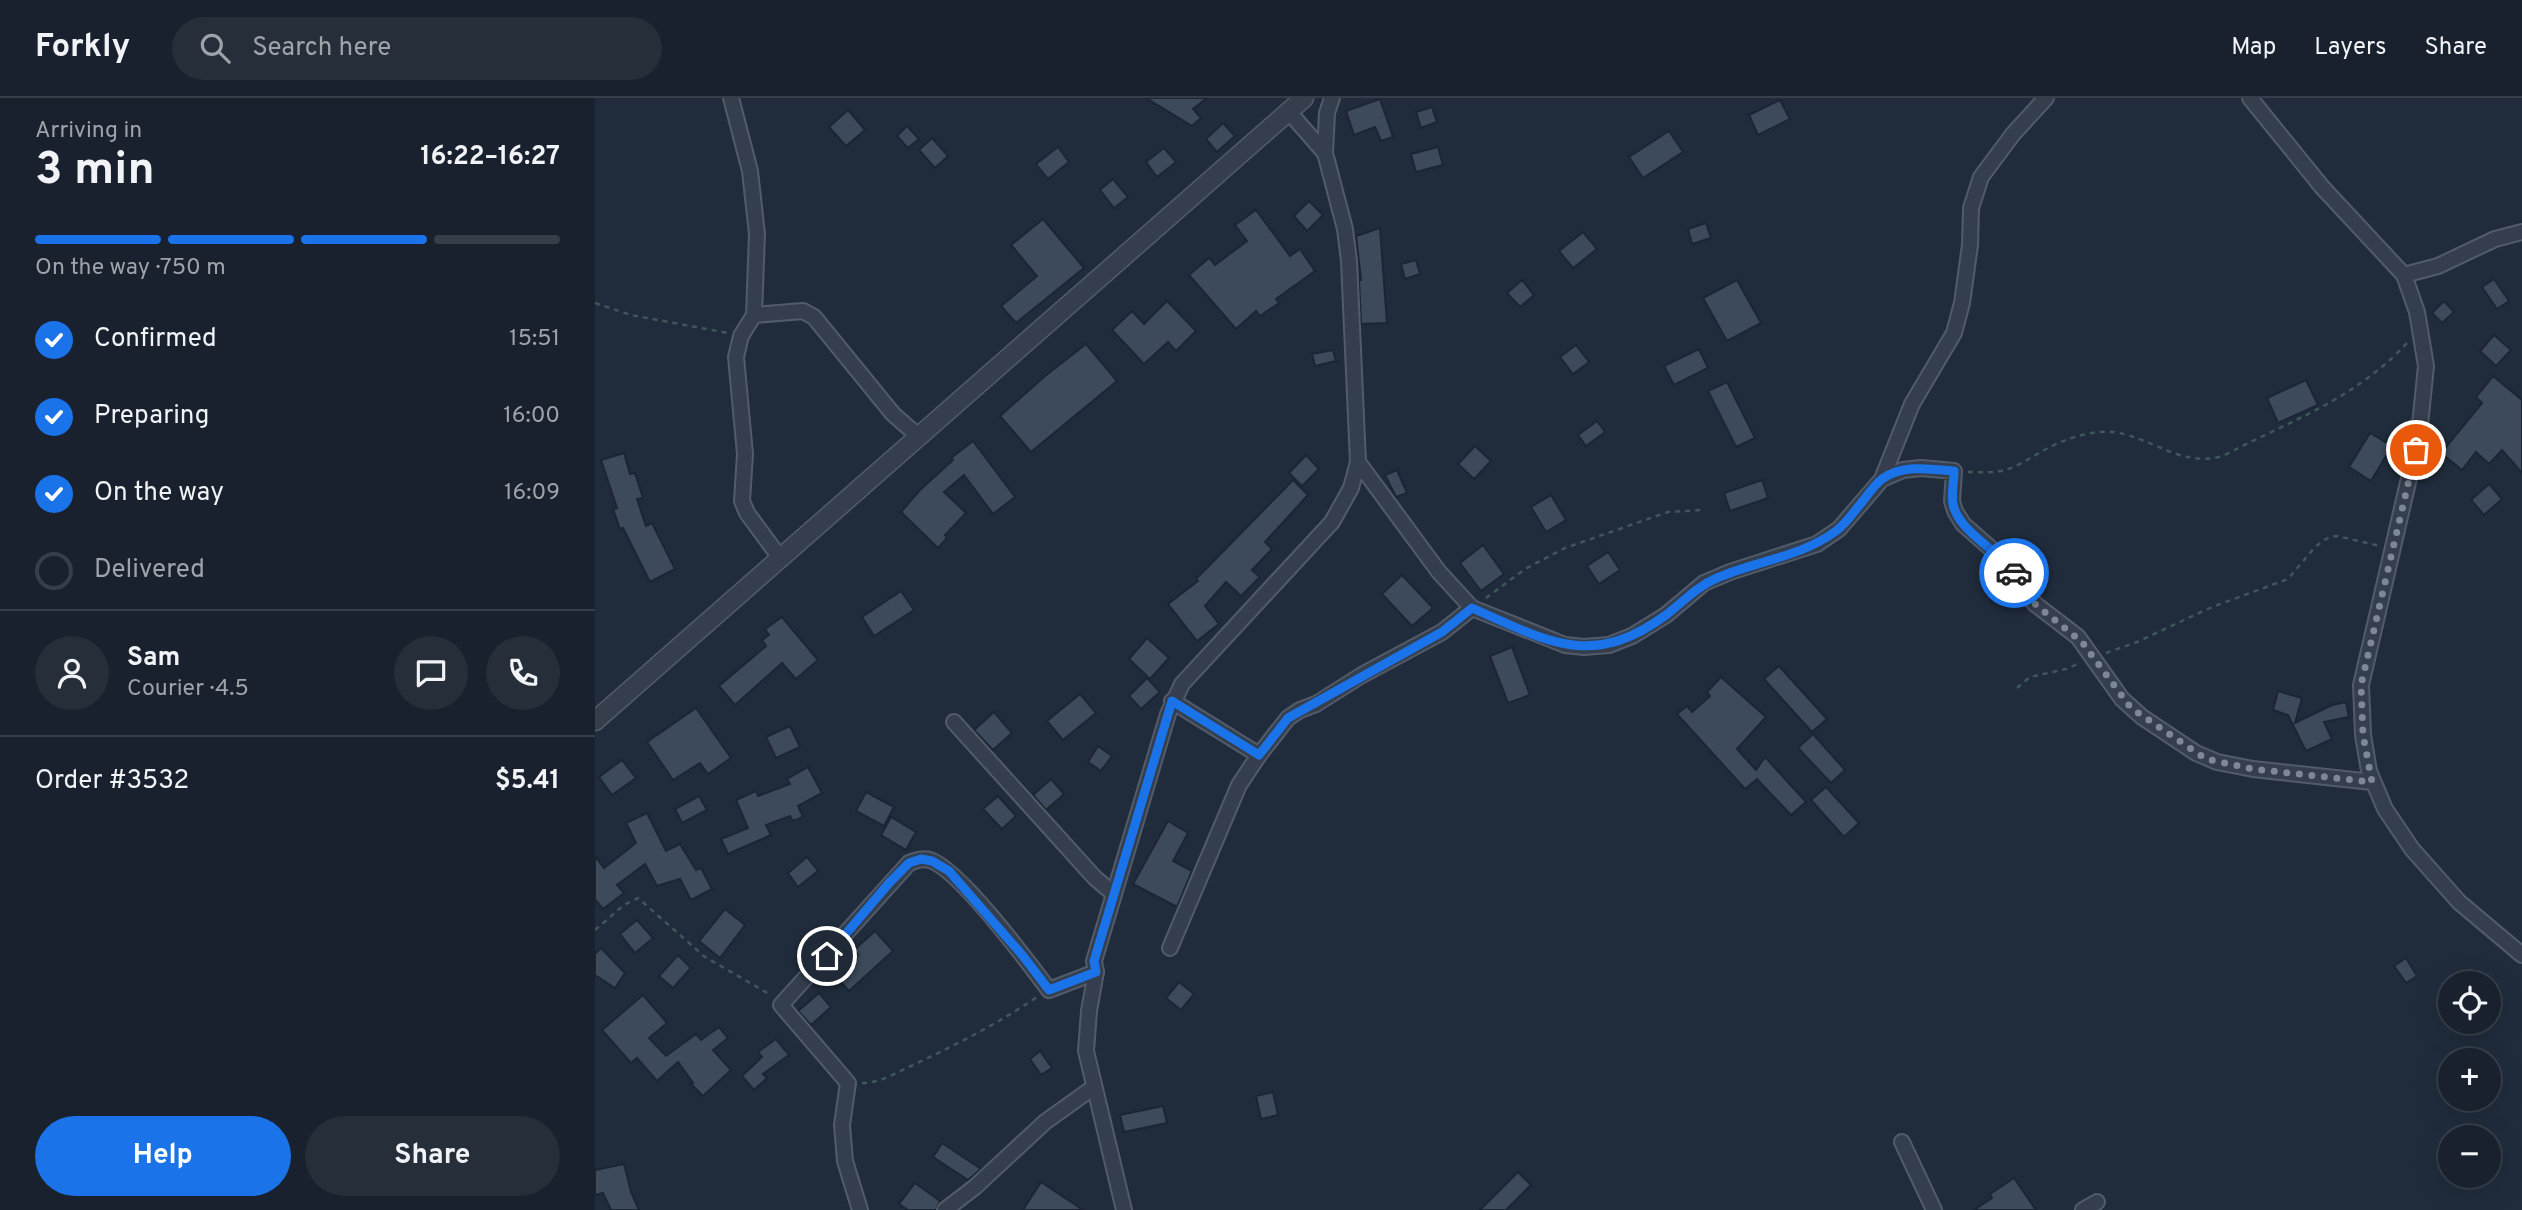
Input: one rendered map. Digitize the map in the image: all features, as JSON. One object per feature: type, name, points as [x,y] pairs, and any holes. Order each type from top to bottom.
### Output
[{"type":"street","points":[[731,98],[750,171],[757,234],[754,315],[741,336],[736,357],[745,454],[743,501],[747,513],[781,559]]},
{"type":"street","points":[[595,721],[1304,98]]},
{"type":"street","points":[[1124,1210],[1086,1051],[1089,1011],[1096,972],[1094,961],[1172,701],[1182,684],[1204,659],[1332,522],[1351,488],[1358,462],[1349,261],[1345,229],[1325,153],[1327,113],[1332,98]]},
{"type":"street","points":[[1358,462],[1439,572],[1472,608],[1565,645],[1609,645],[1632,636],[1666,615],[1704,583],[1817,544],[1839,529],[1882,479],[1912,404],[1954,332],[1962,303],[1972,208],[1981,177],[2013,134],[2046,98]]},
{"type":"street","points":[[2250,98],[2322,187],[2404,275],[2421,328],[2426,354],[2426,378],[2419,435],[2361,685],[2363,735],[2372,782],[2385,809],[2412,849],[2459,902],[2522,955]]},
{"type":"street","points":[[1289,112],[1325,153]]},
{"type":"street","points":[[2404,275],[2438,266],[2495,239],[2521,233]]},
{"type":"street","points":[[754,315],[803,311],[814,317],[893,414],[918,436]]},
{"type":"street","points":[[1882,479],[1903,470],[1921,468],[1954,471],[1952,501],[1962,524],[2005,561],[2035,604],[2077,637],[2131,708],[2206,759],[2253,769],[2372,782]]},
{"type":"street","points":[[1170,948],[1239,785],[1288,718],[1442,632],[1472,608]]},
{"type":"street","points":[[1172,701],[1259,755]]},
{"type":"street","points":[[954,722],[1095,877],[1114,894]]},
{"type":"street","points":[[860,1210],[845,1161],[842,1125],[848,1083],[781,1005],[890,882],[909,863],[921,859],[932,861],[949,871],[1049,990],[1096,972]]},
{"type":"street","points":[[945,1210],[975,1187],[1045,1122],[1094,1087]]},
{"type":"street","points":[[1902,1142],[1934,1210]]},
{"type":"street","points":[[2083,1210],[2097,1202]]},
{"type":"path","points":[[595,303],[631,315],[741,336]]},
{"type":"path","points":[[1954,471],[2002,471],[2052,446],[2086,434],[2112,432],[2188,458],[2207,460],[2223,456],[2346,394],[2388,364],[2421,328]]},
{"type":"path","points":[[1472,608],[1525,569],[1565,548],[1668,512],[1702,510]]},
{"type":"path","points":[[2017,688],[2029,677],[2066,669],[2137,642],[2212,607],[2288,579],[2315,547],[2329,537],[2337,536],[2393,549]]},
{"type":"path","points":[[595,930],[624,905],[638,898],[705,957],[772,996],[781,1005]]},
{"type":"path","points":[[848,1083],[874,1083],[882,1080],[993,1026],[1049,990]]},
{"type":"building","points":[[1146,98],[1207,98],[1193,109],[1201,118],[1192,126]]},
{"type":"building","points":[[1380,99],[1393,137],[1381,141],[1375,127],[1354,135],[1346,111]]},
{"type":"building","points":[[1780,100],[1790,119],[1758,135],[1749,115]]},
{"type":"building","points":[[1432,107],[1437,122],[1421,128],[1416,112]]},
{"type":"building","points":[[848,110],[865,130],[846,146],[829,127]]},
{"type":"building","points":[[1223,123],[1235,136],[1217,152],[1206,139]]},
{"type":"building","points":[[907,126],[919,139],[908,148],[897,136]]},
{"type":"building","points":[[1669,131],[1683,152],[1643,178],[1629,157]]},
{"type":"building","points":[[932,138],[948,156],[935,168],[919,150]]},
{"type":"building","points":[[1058,147],[1069,162],[1048,179],[1036,164]]},
{"type":"building","points":[[1438,147],[1443,165],[1416,172],[1411,154]]},
{"type":"building","points":[[1164,148],[1176,162],[1157,177],[1146,162]]},
{"type":"building","points":[[1113,179],[1128,197],[1114,208],[1100,190]]},
{"type":"building","points":[[1309,201],[1323,215],[1307,231],[1294,216]]},
{"type":"building","points":[[1256,210],[1290,256],[1300,249],[1315,271],[1276,299],[1279,303],[1260,316],[1256,311],[1236,329],[1189,275],[1209,258],[1215,265],[1247,241],[1235,225]]},
{"type":"building","points":[[1043,219],[1084,268],[1016,323],[1001,306],[1037,276],[1011,245]]},
{"type":"building","points":[[1706,223],[1711,238],[1692,244],[1688,229]]},
{"type":"building","points":[[1380,228],[1387,323],[1361,324],[1361,280],[1356,236]]},
{"type":"building","points":[[1583,232],[1597,249],[1573,268],[1559,251]]},
{"type":"building","points":[[1416,260],[1420,274],[1405,279],[1401,264]]},
{"type":"building","points":[[2494,279],[2509,301],[2497,309],[2482,287]]},
{"type":"building","points":[[1522,280],[1534,295],[1520,307],[1507,293]]},
{"type":"building","points":[[1737,280],[1761,323],[1727,341],[1703,298]]},
{"type":"building","points":[[1167,301],[1196,331],[1176,351],[1168,342],[1144,364],[1112,330],[1132,311],[1144,324]]},
{"type":"building","points":[[2444,301],[2454,312],[2442,323],[2432,313]]},
{"type":"building","points":[[2494,335],[2511,350],[2496,366],[2480,351]]},
{"type":"building","points":[[1086,344],[1117,381],[1031,452],[1000,416]]},
{"type":"building","points":[[1576,345],[1589,362],[1573,374],[1560,357]]},
{"type":"building","points":[[1699,349],[1708,368],[1674,385],[1664,366]]},
{"type":"building","points":[[1333,350],[1336,361],[1315,366],[1312,354]]},
{"type":"building","points":[[2493,376],[2522,400],[2522,473],[2502,450],[2489,464],[2476,452],[2462,470],[2441,453],[2482,403],[2476,397]]},
{"type":"building","points":[[2306,380],[2318,405],[2278,423],[2267,398]]},
{"type":"building","points":[[1727,382],[1755,438],[1736,447],[1708,391]]},
{"type":"building","points":[[1597,421],[1605,432],[1586,446],[1578,435]]},
{"type":"building","points":[[2370,433],[2392,446],[2371,481],[2349,467]]},
{"type":"building","points":[[973,441],[1015,497],[993,514],[964,475],[944,492],[966,513],[945,535],[947,538],[938,548],[901,512],[920,490],[953,460],[951,458]]},
{"type":"building","points":[[1475,446],[1491,461],[1474,479],[1458,464]]},
{"type":"building","points":[[624,453],[630,474],[635,473],[643,498],[637,499],[646,526],[652,523],[675,569],[650,582],[623,528],[620,529],[613,509],[617,508],[601,460]]},
{"type":"building","points":[[1306,455],[1319,469],[1302,486],[1289,473]]},
{"type":"building","points":[[1397,470],[1407,493],[1396,497],[1385,475]]},
{"type":"building","points":[[1293,480],[1308,495],[1265,542],[1272,549],[1252,570],[1260,577],[1241,596],[1226,582],[1205,606],[1219,624],[1197,641],[1168,604],[1198,581],[1196,579]]},
{"type":"building","points":[[1762,480],[1768,498],[1730,511],[1724,493]]},
{"type":"building","points":[[2489,484],[2502,499],[2484,515],[2471,500]]},
{"type":"building","points":[[1551,495],[1566,520],[1546,532],[1531,507]]},
{"type":"building","points":[[1483,545],[1504,574],[1481,591],[1460,563]]},
{"type":"building","points":[[1608,552],[1620,570],[1599,584],[1587,566]]},
{"type":"building","points":[[1402,575],[1433,608],[1412,626],[1382,594]]},
{"type":"building","points":[[901,591],[914,610],[874,636],[862,617]]},
{"type":"building","points":[[782,617],[818,660],[796,679],[782,663],[735,705],[719,686],[766,646],[762,640],[769,635],[765,629]]},
{"type":"building","points":[[1147,638],[1169,658],[1150,679],[1129,659]]},
{"type":"building","points":[[1512,647],[1530,695],[1508,703],[1490,656]]},
{"type":"building","points":[[1779,666],[1827,719],[1812,732],[1764,679]]},
{"type":"building","points":[[1721,677],[1766,717],[1737,749],[1756,770],[1765,757],[1806,802],[1791,815],[1757,779],[1745,789],[1677,714],[1687,706],[1692,712],[1710,696],[1707,692]]},
{"type":"building","points":[[1147,678],[1160,692],[1141,709],[1129,696]]},
{"type":"building","points":[[2278,691],[2302,698],[2295,723],[2332,705],[2346,702],[2349,717],[2324,722],[2332,739],[2306,751],[2288,715],[2273,710]]},
{"type":"building","points":[[1080,694],[1096,713],[1063,740],[1047,721]]},
{"type":"building","points":[[696,708],[731,758],[708,774],[700,763],[673,780],[647,742]]},
{"type":"building","points":[[994,712],[1012,733],[993,750],[974,730]]},
{"type":"building","points":[[790,726],[800,747],[776,758],[766,737]]},
{"type":"building","points":[[1813,734],[1845,770],[1831,783],[1798,748]]},
{"type":"building","points":[[1098,746],[1112,756],[1101,771],[1088,762]]},
{"type":"building","points":[[622,760],[636,778],[612,795],[599,777]]},
{"type":"building","points":[[808,767],[822,793],[798,806],[803,817],[793,821],[790,816],[766,825],[771,835],[728,854],[721,839],[748,828],[736,800],[756,791],[758,796],[790,784],[787,779]]},
{"type":"building","points":[[1051,779],[1064,794],[1046,810],[1033,795]]},
{"type":"building","points":[[1826,787],[1859,823],[1844,837],[1811,800]]},
{"type":"building","points":[[866,792],[894,807],[884,826],[856,811]]},
{"type":"building","points":[[699,796],[707,810],[682,823],[675,809]]},
{"type":"building","points":[[998,796],[1016,816],[1002,829],[983,809]]},
{"type":"building","points":[[647,813],[666,851],[680,844],[696,870],[701,868],[712,889],[691,900],[680,879],[657,886],[645,864],[617,885],[624,893],[603,909],[595,899],[595,856],[604,868],[636,843],[626,823]]},
{"type":"building","points":[[891,817],[916,832],[906,850],[881,835]]},
{"type":"building","points":[[1168,821],[1188,833],[1173,861],[1192,871],[1177,907],[1133,884]]},
{"type":"building","points":[[807,857],[818,871],[798,887],[788,873]]},
{"type":"building","points":[[725,909],[745,925],[720,958],[699,941]]},
{"type":"building","points":[[637,920],[653,938],[635,953],[620,934]]},
{"type":"building","points":[[875,931],[893,951],[849,991],[835,976],[858,955],[854,950]]},
{"type":"building","points":[[601,948],[625,973],[615,988],[595,975],[595,954]]},
{"type":"building","points":[[678,955],[691,968],[673,988],[659,976]]},
{"type":"building","points":[[2406,958],[2417,976],[2406,983],[2394,966]]},
{"type":"building","points":[[1179,982],[1194,994],[1181,1010],[1166,998]]},
{"type":"building","points":[[819,993],[831,1007],[811,1025],[798,1011]]},
{"type":"building","points":[[643,995],[667,1023],[649,1038],[666,1056],[696,1034],[701,1040],[719,1027],[728,1038],[713,1050],[731,1070],[703,1096],[691,1084],[693,1083],[678,1062],[657,1081],[637,1058],[631,1063],[602,1030]]},
{"type":"building","points":[[776,1039],[789,1055],[763,1074],[767,1078],[754,1090],[742,1076],[762,1057],[758,1052]]},
{"type":"building","points":[[1040,1051],[1052,1068],[1041,1075],[1030,1059]]},
{"type":"building","points":[[1273,1092],[1278,1115],[1261,1119],[1256,1096]]},
{"type":"building","points":[[1163,1106],[1167,1123],[1124,1132],[1120,1115]]},
{"type":"building","points":[[942,1143],[981,1169],[968,1180],[933,1157]]},
{"type":"building","points":[[624,1164],[639,1210],[611,1210],[603,1193],[595,1195],[595,1170]]},
{"type":"building","points":[[1518,1172],[1531,1185],[1506,1210],[1480,1210]]},
{"type":"building","points":[[2014,1178],[2036,1210],[1974,1210],[1992,1198],[1990,1194]]},
{"type":"building","points":[[1041,1182],[1083,1210],[1023,1210]]},
{"type":"building","points":[[915,1183],[940,1201],[936,1210],[908,1210],[899,1204]]},
{"type":"way so far","points":[[2014,573],[2035,604],[2071,631],[2089,650],[2131,708],[2206,759],[2236,767],[2372,782],[2363,735],[2361,685],[2416,450]]},
{"type":"route","points":[[827,956],[890,882],[909,863],[921,859],[932,861],[949,871],[985,910],[1049,990],[1096,972],[1094,961],[1172,701],[1259,755],[1288,718],[1442,632],[1472,608],[1565,645],[1609,645],[1632,636],[1666,615],[1704,583],[1817,544],[1839,529],[1882,479],[1903,470],[1921,468],[1954,471],[1952,501],[1962,524],[2005,561],[2014,573]]}]
